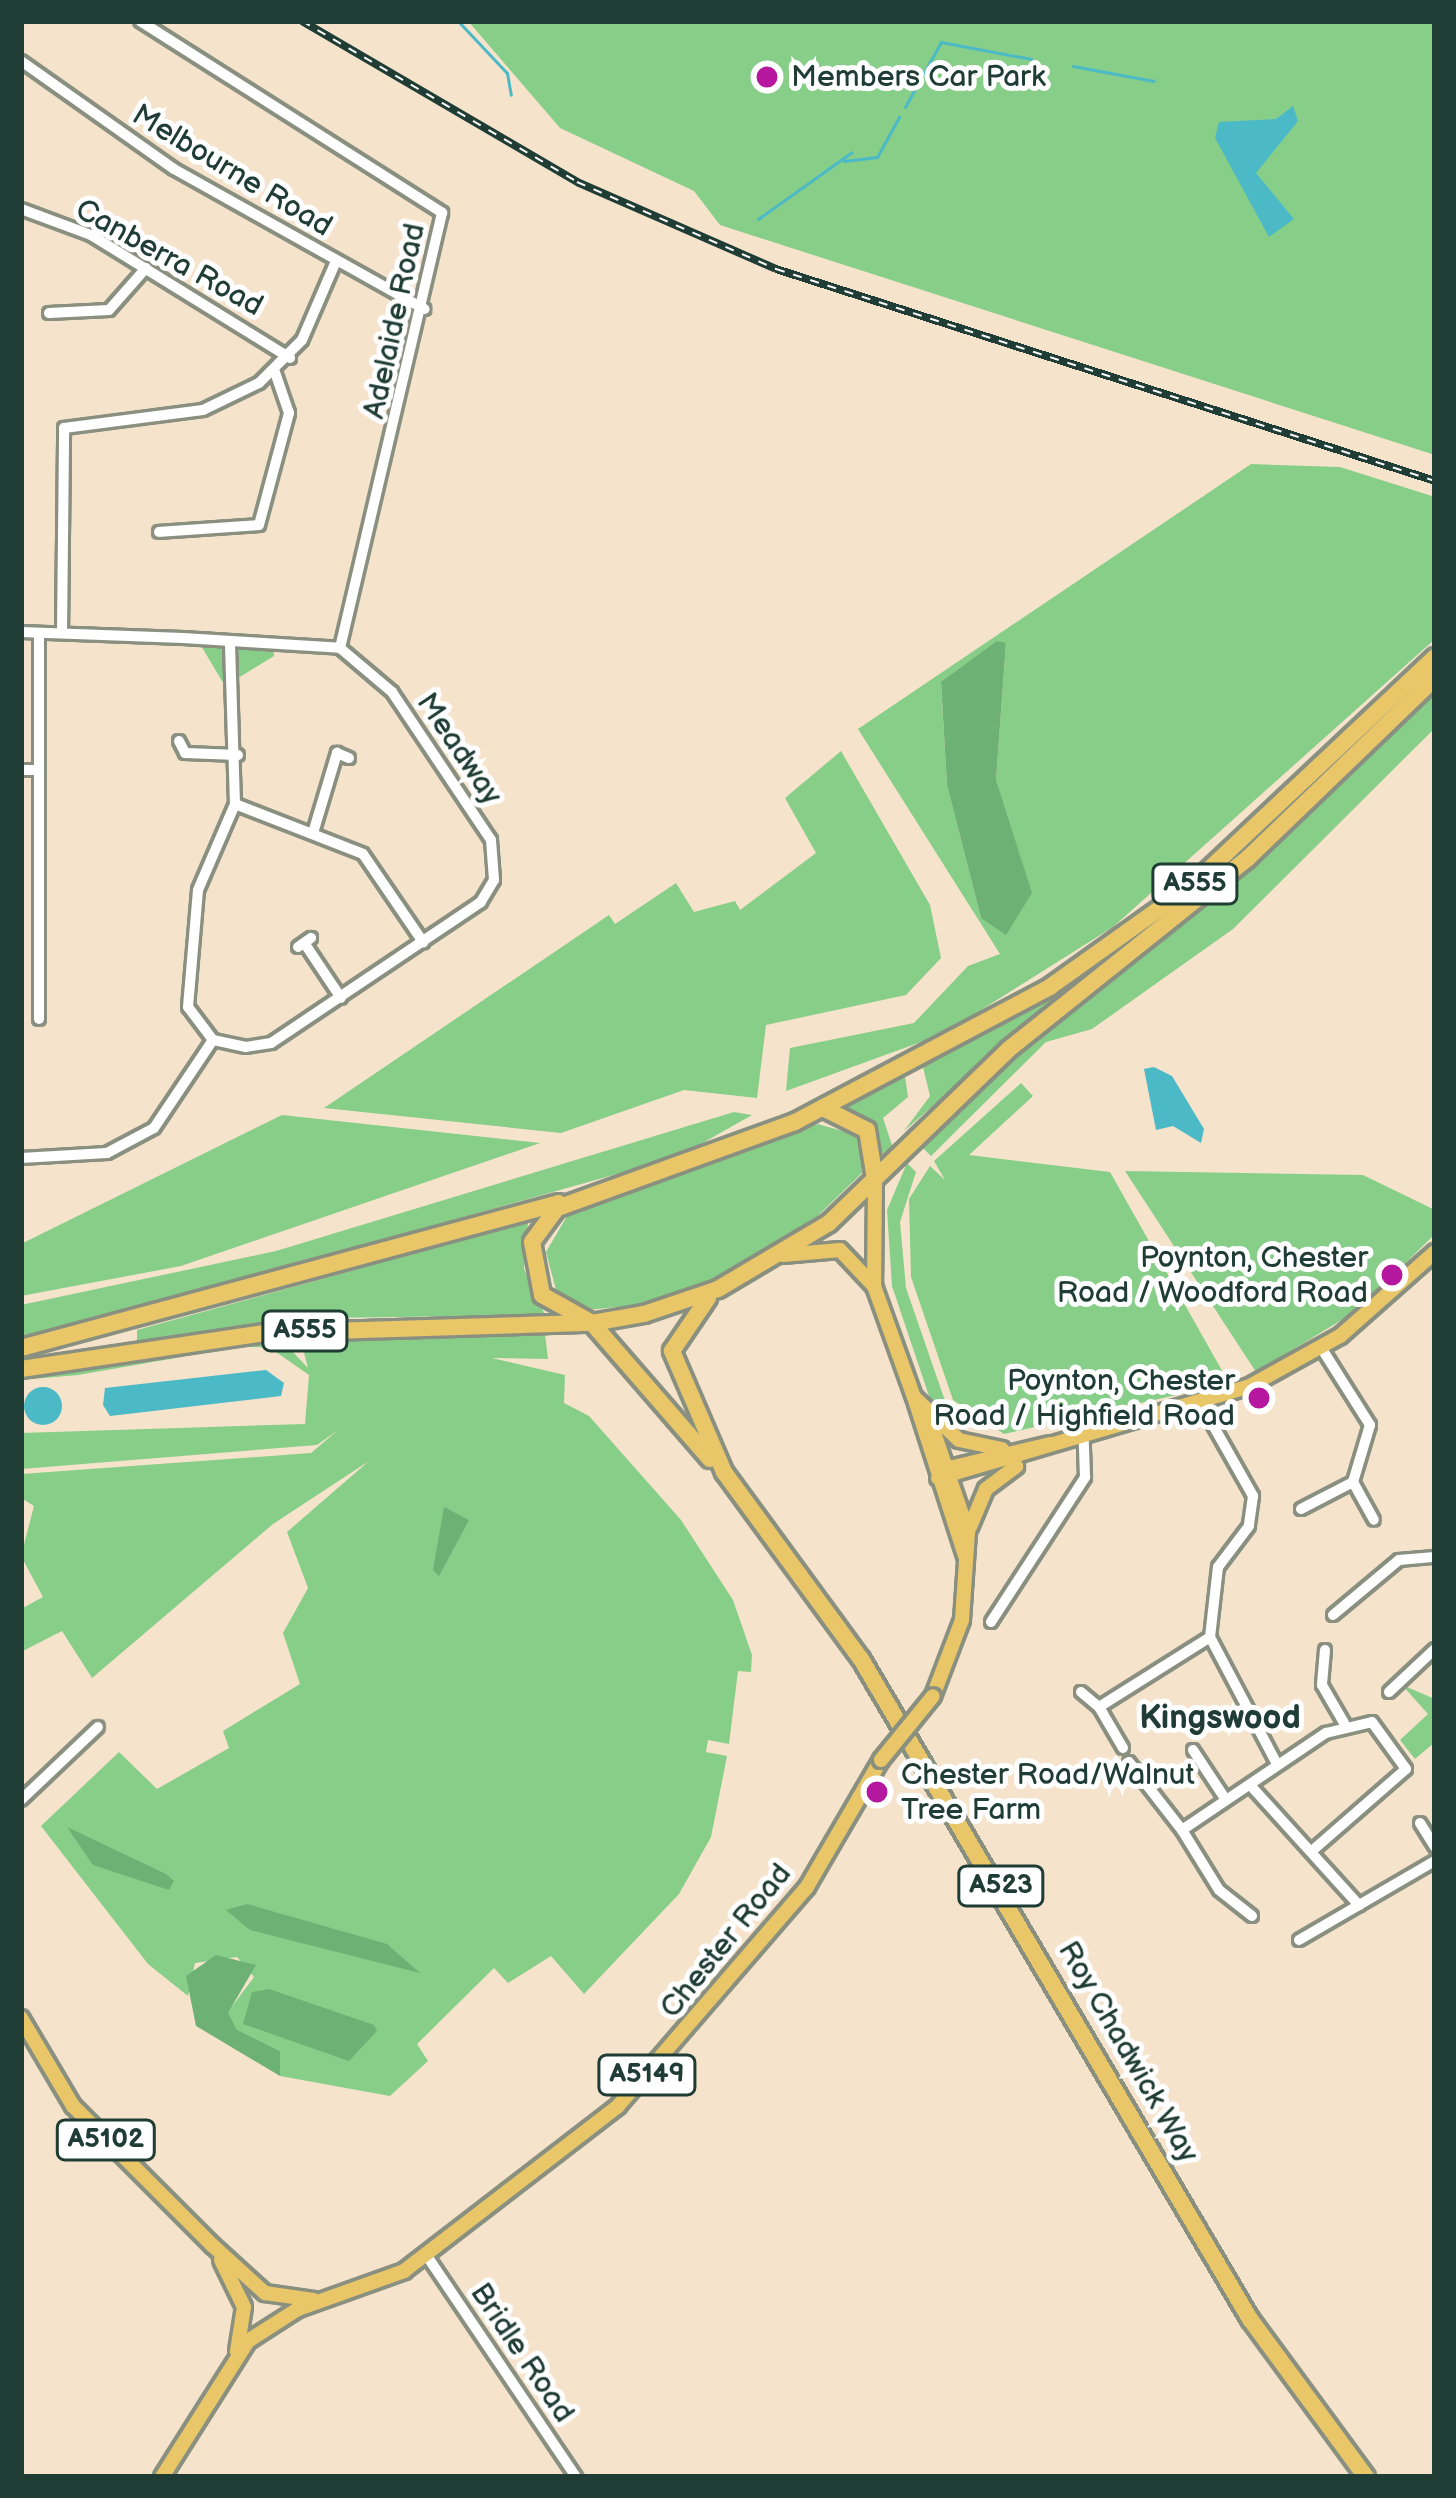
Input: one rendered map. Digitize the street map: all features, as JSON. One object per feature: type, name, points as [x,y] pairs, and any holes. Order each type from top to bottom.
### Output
[{"type":"highway","name":"A555","points":[[21,1348],[572,1199],[823,1109],[993,1022],[1130,932],[1435,657]]},
{"type":"highway","name":"A555","points":[[21,1369],[266,1333],[592,1323],[718,1289],[780,1256],[874,1180],[1009,1049],[1248,858],[1435,678]]},
{"type":"highway","points":[[823,1109],[867,1130],[874,1180]]},
{"type":"highway","name":"A555","points":[[572,1199],[535,1233],[532,1270],[551,1306],[592,1323]]},
{"type":"highway","name":"Roy Chadwick Way","points":[[718,1289],[673,1351],[724,1472]]},
{"type":"highway","name":"Roy Chadwick Way","points":[[592,1323],[724,1472],[861,1659],[1250,2319],[1366,2477]]},
{"type":"highway","name":"Roy Chadwick Way","points":[[553,1325],[600,1341],[652,1392]]},
{"type":"main road","name":"Chester Road","points":[[163,2477],[236,2357],[271,2324],[427,2256],[546,2171],[693,2026],[807,1887],[881,1760],[933,1696],[962,1620],[968,1532],[927,1410],[914,1397],[874,1286],[874,1180]]},
{"type":"main road","points":[[780,1256],[840,1250],[874,1286]]},
{"type":"main road","points":[[946,1474],[1042,1453],[1202,1404],[1322,1349],[1435,1252]]},
{"type":"main road","points":[[914,1397],[946,1474],[966,1561]]},
{"type":"main road","points":[[927,1410],[959,1440],[1002,1449]]},
{"type":"main road","points":[[946,1474],[1002,1449],[1079,1440]]},
{"type":"main road","points":[[968,1532],[986,1489],[1042,1453]]},
{"type":"main road","name":"A5102","points":[[21,2018],[73,2105],[212,2245],[269,2295]]},
{"type":"main road","name":"A5102","points":[[212,2245],[243,2311]]},
{"type":"main road","name":"Chester Road","points":[[269,2295],[330,2300]]},
{"type":"main road","points":[[269,2295],[271,2324],[243,2311],[269,2295]]},
{"type":"main road","name":"Chester Road","points":[[236,2357],[243,2311]]},
{"type":"street","name":"Adelaide Road","points":[[140,21],[432,200],[445,226],[340,648]]},
{"type":"street","name":"Melbourne Road","points":[[21,61],[136,145],[425,309]]},
{"type":"street","name":"Canberra Road","points":[[21,209],[146,268],[290,358]]},
{"type":"street","points":[[62,633],[64,428],[203,410],[274,373],[290,358],[336,261]]},
{"type":"street","points":[[49,313],[109,310],[146,268]]},
{"type":"street","points":[[159,532],[259,525],[289,413],[274,373]]},
{"type":"street","points":[[21,632],[340,648]]},
{"type":"street","points":[[39,633],[39,1019]]},
{"type":"street","points":[[21,1158],[106,1153],[154,1128],[213,1040],[191,1017],[189,977],[198,890],[236,804],[238,755],[230,641]]},
{"type":"street","name":"Meadway","points":[[213,1040],[272,1043],[481,902],[496,852],[392,692],[340,648]]},
{"type":"street","points":[[313,833],[342,751]]},
{"type":"street","points":[[180,753],[238,755]]},
{"type":"street","points":[[21,770],[39,770]]},
{"type":"street","points":[[236,804],[364,854],[423,942]]},
{"type":"street","points":[[306,944],[340,998]]},
{"type":"street","points":[[1322,1349],[1370,1425],[1353,1482],[1374,1520]]},
{"type":"street","points":[[1202,1404],[1254,1510],[1218,1567],[1210,1637],[1276,1762]]},
{"type":"street","points":[[991,1622],[1085,1477],[1079,1440]]},
{"type":"street","points":[[1301,1509],[1353,1482]]},
{"type":"street","points":[[1333,1615],[1399,1560],[1435,1557]]},
{"type":"street","points":[[1099,1707],[1210,1637]]},
{"type":"street","points":[[1389,1692],[1435,1649]]},
{"type":"street","points":[[1325,1650],[1322,1685],[1344,1724]]},
{"type":"street","points":[[1081,1692],[1099,1707],[1123,1748]]},
{"type":"street","points":[[1182,1830],[1224,1796],[1251,1786],[1276,1762],[1344,1724],[1372,1722],[1406,1769],[1312,1850]]},
{"type":"street","points":[[21,1800],[98,1727]]},
{"type":"street","points":[[1193,1750],[1224,1796]]},
{"type":"street","points":[[1129,1762],[1182,1830],[1219,1890],[1252,1916]]},
{"type":"street","points":[[1251,1786],[1359,1905]]},
{"type":"street","points":[[1420,1823],[1435,1846]]},
{"type":"street","points":[[1299,1940],[1435,1862]]},
{"type":"street","name":"Bridle Road","points":[[427,2256],[576,2477]]},
{"type":"green space","points":[[468,21],[1435,21],[1435,455],[720,225],[694,191],[560,128]]},
{"type":"green space","points":[[1251,464],[1340,467],[1435,497],[1435,639],[1113,927],[943,1034],[786,1091],[790,1048],[914,1023],[968,966],[1000,954],[858,729]],"holes":[[[1006,643],[996,780],[1008,822],[981,918],[947,785],[941,683]]]},
{"type":"green space","points":[[197,639],[273,644],[274,656],[225,686]]},
{"type":"green space","points":[[997,641],[1006,643],[996,780],[1032,893],[1006,935],[981,918],[947,785],[941,682]]},
{"type":"green space","points":[[1435,686],[1435,728],[1233,929],[1092,1029],[1046,1042],[931,1156],[921,1146],[1019,1051],[1234,884]]},
{"type":"green space","points":[[841,751],[930,905],[941,958],[906,995],[766,1025],[757,1098],[684,1090],[561,1133],[324,1108],[609,915],[615,924],[676,883],[694,912],[735,901],[740,910],[816,853],[785,798]]},
{"type":"green space","points":[[1068,981],[1071,985],[904,1131],[930,1096],[923,1067]]},
{"type":"green space","points":[[905,1076],[908,1097],[883,1118],[893,1148],[884,1157],[872,1125],[844,1106]]},
{"type":"green space","points":[[1021,1083],[1033,1096],[969,1155],[1110,1172],[1229,1383],[1004,1434],[953,1400],[911,1277],[909,1199],[930,1166],[945,1180],[934,1161]]},
{"type":"green space","points":[[734,1112],[752,1115],[678,1157],[21,1341],[21,1305],[276,1251]]},
{"type":"green space","points":[[282,1115],[540,1143],[181,1266],[21,1296],[23,1243]]},
{"type":"green space","points":[[818,1124],[856,1135],[865,1170],[797,1236],[735,1274],[647,1304],[587,1310],[556,1290],[546,1252],[570,1211]]},
{"type":"green space","points":[[907,1163],[916,1172],[900,1222],[906,1288],[944,1398],[963,1421],[958,1435],[931,1402],[892,1286],[887,1210]]},
{"type":"green space","points":[[1125,1171],[1363,1175],[1435,1210],[1435,1234],[1358,1310],[1256,1372]]},
{"type":"green space","points":[[528,1222],[524,1269],[545,1315],[322,1318],[137,1341],[137,1330]]},
{"type":"green space","points":[[371,1334],[545,1334],[548,1359],[492,1358],[565,1375],[564,1403],[589,1416],[681,1520],[733,1600],[752,1655],[751,1672],[738,1671],[729,1744],[708,1740],[706,1752],[727,1756],[711,1837],[679,1894],[584,1994],[551,1956],[508,1983],[494,1968],[417,2044],[428,2061],[390,2096],[280,2076],[280,2051],[236,2030],[227,2013],[254,1977],[237,1957],[195,1963],[188,1996],[148,1964],[41,1826],[119,1752],[157,1789],[229,1748],[223,1731],[300,1684],[283,1633],[308,1588],[287,1532],[369,1461],[273,1524],[92,1678],[62,1631],[21,1652],[21,1609],[43,1597],[21,1556],[34,1506],[21,1498],[21,1474],[311,1453],[338,1430],[317,1445],[21,1469],[21,1433],[305,1424],[309,1375],[276,1352],[292,1351],[308,1368],[303,1349],[226,1346]]},
{"type":"green space","points":[[216,1351],[78,1375],[21,1380],[137,1355]]},
{"type":"green space","points":[[444,1507],[469,1520],[439,1576],[433,1570]]},
{"type":"green space","points":[[1402,1685],[1435,1699],[1435,1742],[1415,1759],[1400,1740],[1428,1714]]},
{"type":"green space","points":[[67,1827],[166,1874],[174,1881],[169,1890],[93,1865]]},
{"type":"green space","points":[[247,1904],[387,1944],[420,1973],[250,1930],[226,1910]]},
{"type":"green space","points":[[216,1955],[256,1965],[228,2013],[237,2030],[280,2051],[280,2076],[196,2026],[186,1976]]},
{"type":"green space","points":[[269,1989],[374,2025],[377,2031],[349,2061],[243,2024],[252,1992]]},
{"type":"water","points":[[1293,106],[1298,121],[1256,173],[1294,219],[1269,237],[1215,138],[1219,122],[1276,119]]},
{"type":"water","points":[[1154,1067],[1172,1076],[1204,1129],[1201,1143],[1173,1126],[1156,1130],[1144,1069]]},
{"type":"water","points":[[266,1370],[284,1383],[281,1396],[110,1416],[103,1405],[105,1388]]},
{"type":"water","points":[[43,1387],[57,1392],[62,1406],[57,1420],[43,1425],[29,1420],[24,1406],[29,1392]]},
{"type":"waterway","points":[[458,21],[507,73],[511,95]]},
{"type":"waterway","points":[[905,107],[941,42],[1031,59]]},
{"type":"waterway","points":[[1073,66],[1154,81]]},
{"type":"waterway","points":[[844,161],[877,157],[899,117]]},
{"type":"waterway","points":[[758,219],[852,152]]},
{"type":"railway","points":[[302,21],[577,182],[776,269],[1435,481]]},
{"type":"place","name":"Members Car Park","points":[[767,77]]},
{"type":"place","name":"Poynton, Chester Road / Woodford Road","points":[[1392,1275]]},
{"type":"place","name":"Poynton, Chester Road / Highfield Road","points":[[1259,1398]]},
{"type":"place","name":"Chester Road/Walnut Tree Farm","points":[[877,1792]]},
{"type":"district","name":"Kingswood","points":[[1220,1719]]}]
